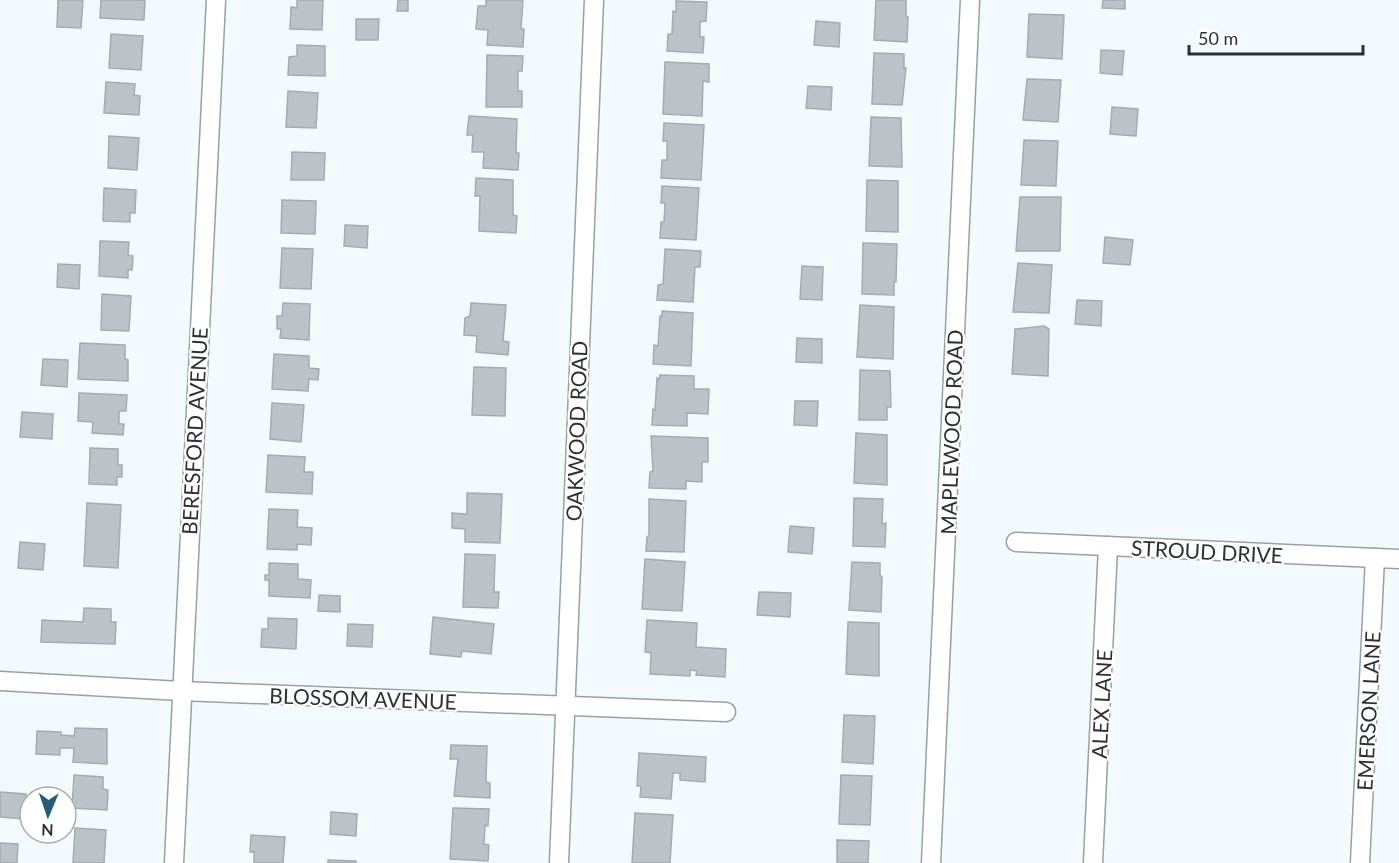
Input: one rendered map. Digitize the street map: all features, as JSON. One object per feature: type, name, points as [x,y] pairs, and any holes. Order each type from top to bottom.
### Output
[{"type":"street","name":"BERESFORD AVENUE","points":[[174,863],[216,0]]},
{"type":"street","name":"OAKWOOD ROAD","points":[[559,863],[594,0]]},
{"type":"street","name":"MAPLEWOOD ROAD","points":[[931,863],[970,0]]},
{"type":"street","name":"STROUD DRIVE","points":[[1016,542],[1399,560]]},
{"type":"street","name":"ALEX LANE","points":[[1093,863],[1108,546]]},
{"type":"street","name":"EMERSON LANE","points":[[1360,863],[1376,558]]},
{"type":"street","name":"BLOSSOM AVENUE","points":[[0,681],[181,691],[726,712]]},
{"type":"building","points":[[58,0],[83,0],[81,28],[57,27]]},
{"type":"building","points":[[101,0],[145,0],[144,20],[100,18]]},
{"type":"building","points":[[297,0],[323,0],[322,30],[290,29],[291,7],[297,8]]},
{"type":"building","points":[[398,0],[408,0],[408,11],[397,11]]},
{"type":"building","points":[[486,0],[523,0],[521,29],[524,29],[523,47],[487,45],[488,30],[476,29],[478,6],[486,6]]},
{"type":"building","points":[[876,0],[906,0],[907,42],[874,40]]},
{"type":"building","points":[[1103,0],[1125,0],[1125,9],[1102,8]]},
{"type":"building","points":[[676,1],[707,2],[706,21],[700,22],[700,37],[704,37],[703,53],[667,51],[668,34],[672,34]]},
{"type":"building","points":[[1029,14],[1064,15],[1062,59],[1027,57]]},
{"type":"building","points":[[356,19],[379,19],[378,40],[356,40]]},
{"type":"building","points":[[816,21],[840,23],[839,47],[814,45]]},
{"type":"building","points":[[111,34],[143,36],[141,70],[109,68]]},
{"type":"building","points":[[297,45],[325,46],[325,76],[288,75],[289,57],[297,56]]},
{"type":"building","points":[[1101,50],[1124,51],[1122,75],[1100,73]]},
{"type":"building","points":[[874,53],[904,54],[904,68],[906,68],[902,105],[872,104]]},
{"type":"building","points":[[487,55],[523,56],[522,71],[518,71],[518,91],[522,91],[522,107],[486,107]]},
{"type":"building","points":[[665,62],[709,64],[709,82],[703,81],[702,116],[663,114]]},
{"type":"building","points":[[1027,79],[1061,80],[1058,122],[1023,120]]},
{"type":"building","points":[[106,82],[135,84],[134,95],[140,96],[139,115],[104,113]]},
{"type":"building","points":[[808,86],[832,87],[831,110],[806,108]]},
{"type":"building","points":[[288,91],[318,93],[316,128],[286,127]]},
{"type":"building","points":[[1112,107],[1138,109],[1136,136],[1110,134]]},
{"type":"building","points":[[469,116],[517,119],[518,170],[483,168],[484,152],[472,152],[473,135],[467,135]]},
{"type":"building","points":[[871,117],[901,118],[902,167],[869,166]]},
{"type":"building","points":[[664,123],[704,125],[701,180],[661,178],[662,160],[667,160],[667,141],[663,141]]},
{"type":"building","points":[[109,136],[139,138],[137,170],[108,168]]},
{"type":"building","points":[[1024,140],[1058,141],[1056,186],[1021,185]]},
{"type":"building","points":[[292,152],[325,153],[324,180],[291,180]]},
{"type":"building","points":[[476,178],[513,180],[513,215],[517,216],[516,233],[479,231],[480,196],[475,196]]},
{"type":"building","points":[[867,180],[898,181],[898,232],[866,231]]},
{"type":"building","points":[[662,186],[699,188],[696,240],[660,238],[665,203],[661,203]]},
{"type":"building","points":[[104,188],[136,190],[135,213],[130,213],[130,222],[103,221]]},
{"type":"building","points":[[1020,197],[1061,197],[1060,251],[1016,251]]},
{"type":"building","points":[[282,200],[316,201],[315,234],[281,233]]},
{"type":"building","points":[[345,225],[368,226],[367,248],[344,246]]},
{"type":"building","points":[[1105,237],[1133,240],[1130,265],[1103,263]]},
{"type":"building","points":[[100,241],[129,242],[128,255],[133,256],[132,270],[128,270],[128,278],[99,276]]},
{"type":"building","points":[[863,243],[897,244],[894,295],[862,294]]},
{"type":"building","points":[[282,248],[313,249],[311,289],[280,288]]},
{"type":"building","points":[[665,249],[701,251],[700,267],[695,267],[693,302],[657,300],[658,285],[663,284]]},
{"type":"building","points":[[1018,263],[1052,265],[1049,313],[1013,312]]},
{"type":"building","points":[[58,264],[80,265],[79,289],[57,287]]},
{"type":"building","points":[[802,266],[823,267],[822,300],[800,299]]},
{"type":"building","points":[[102,294],[131,296],[129,331],[101,330]]},
{"type":"building","points":[[1077,300],[1102,301],[1101,326],[1075,324]]},
{"type":"building","points":[[283,303],[310,304],[309,340],[280,338],[281,329],[277,329],[277,316],[282,316]]},
{"type":"building","points":[[471,303],[506,305],[503,341],[509,342],[508,355],[476,352],[477,336],[464,335],[465,318],[470,316]]},
{"type":"building","points":[[860,305],[894,307],[893,359],[857,357]]},
{"type":"building","points":[[662,311],[693,313],[691,366],[653,364],[654,345],[658,346]]},
{"type":"building","points":[[1044,326],[1049,329],[1048,376],[1012,374],[1015,329]]},
{"type":"building","points":[[797,338],[822,339],[822,363],[796,362]]},
{"type":"building","points":[[80,343],[125,345],[128,381],[78,379]]},
{"type":"building","points":[[274,354],[309,356],[309,368],[319,369],[318,380],[309,379],[308,391],[272,389]]},
{"type":"building","points":[[43,359],[68,360],[67,387],[41,385]]},
{"type":"building","points":[[474,367],[506,368],[505,416],[472,415]]},
{"type":"building","points":[[860,370],[890,371],[891,407],[887,407],[887,420],[859,420]]},
{"type":"building","points":[[660,375],[694,376],[694,389],[709,389],[708,414],[687,413],[687,426],[652,425],[657,378],[659,380]]},
{"type":"building","points":[[79,393],[127,395],[126,411],[119,411],[119,424],[124,424],[123,435],[92,433],[93,422],[78,421]]},
{"type":"building","points":[[795,401],[818,401],[817,426],[794,425]]},
{"type":"building","points":[[272,403],[304,405],[301,442],[270,439]]},
{"type":"building","points":[[22,412],[53,414],[52,439],[20,437]]},
{"type":"building","points":[[856,433],[887,435],[887,485],[854,483]]},
{"type":"building","points":[[651,436],[708,438],[708,462],[702,462],[702,482],[686,481],[686,489],[649,488],[650,472],[653,471]]},
{"type":"building","points":[[90,448],[118,449],[118,465],[122,465],[122,477],[117,477],[117,485],[89,484]]},
{"type":"building","points":[[268,455],[305,457],[304,472],[313,472],[312,494],[266,492]]},
{"type":"building","points":[[467,493],[502,494],[500,543],[465,542],[465,529],[452,528],[452,513],[467,514]]},
{"type":"building","points":[[854,498],[883,499],[882,524],[886,523],[885,547],[853,546]]},
{"type":"building","points":[[649,499],[686,501],[684,552],[646,551],[649,535]]},
{"type":"building","points":[[87,503],[121,505],[118,568],[84,566]]},
{"type":"building","points":[[269,509],[298,510],[297,527],[312,528],[311,545],[297,544],[297,550],[267,549]]},
{"type":"building","points":[[790,526],[814,528],[812,554],[788,552]]},
{"type":"building","points":[[20,542],[45,544],[43,570],[18,568]]},
{"type":"building","points":[[465,554],[495,555],[494,592],[499,592],[498,608],[463,607]]},
{"type":"building","points":[[645,559],[685,562],[682,611],[642,609]]},
{"type":"building","points":[[852,562],[880,563],[881,612],[849,610]]},
{"type":"building","points":[[269,563],[298,564],[298,579],[311,580],[310,598],[269,596],[269,580],[265,580],[265,575],[269,575]]},
{"type":"building","points":[[759,592],[791,593],[790,617],[757,615]]},
{"type":"building","points":[[319,595],[340,596],[340,612],[318,611]]},
{"type":"building","points":[[84,608],[111,609],[111,622],[116,622],[115,644],[41,642],[42,620],[83,622]]},
{"type":"building","points":[[433,617],[494,624],[491,654],[462,651],[461,657],[430,654]]},
{"type":"building","points":[[268,618],[297,619],[296,649],[261,647],[262,629],[268,629]]},
{"type":"building","points":[[647,620],[697,623],[696,647],[726,649],[725,677],[696,675],[697,671],[690,670],[690,676],[650,674],[651,653],[645,652]]},
{"type":"building","points":[[848,622],[879,623],[879,676],[846,674]]},
{"type":"building","points":[[348,624],[373,625],[372,647],[347,646]]},
{"type":"building","points":[[844,715],[875,716],[873,764],[842,762]]},
{"type":"building","points":[[75,728],[107,729],[107,764],[73,762],[74,748],[60,748],[60,755],[36,754],[37,731],[61,732],[61,735],[74,736]]},
{"type":"building","points":[[451,745],[487,746],[486,782],[490,783],[490,798],[454,796],[458,759],[450,759]]},
{"type":"building","points":[[639,753],[706,757],[705,782],[680,780],[680,773],[673,773],[671,799],[640,797],[641,786],[637,786]]},
{"type":"building","points":[[74,775],[103,777],[103,789],[108,790],[107,810],[78,808],[78,785],[73,785]]},
{"type":"building","points":[[841,775],[872,776],[870,825],[839,824]]},
{"type":"building","points":[[0,792],[18,793],[18,818],[0,817]]},
{"type":"building","points":[[453,808],[489,809],[484,844],[489,845],[488,861],[450,859]]},
{"type":"building","points":[[331,812],[357,814],[356,836],[330,834]]},
{"type":"building","points":[[635,813],[673,815],[670,863],[632,863]]},
{"type":"building","points":[[78,828],[106,830],[104,863],[73,863],[74,845],[78,845]]},
{"type":"building","points":[[251,835],[285,837],[283,863],[254,863],[254,852],[250,852]]},
{"type":"building","points":[[837,840],[869,841],[868,863],[837,863]]},
{"type":"building","points":[[0,843],[18,844],[17,863],[0,863]]},
{"type":"building","points":[[328,860],[356,861],[356,863],[328,863]]}]
